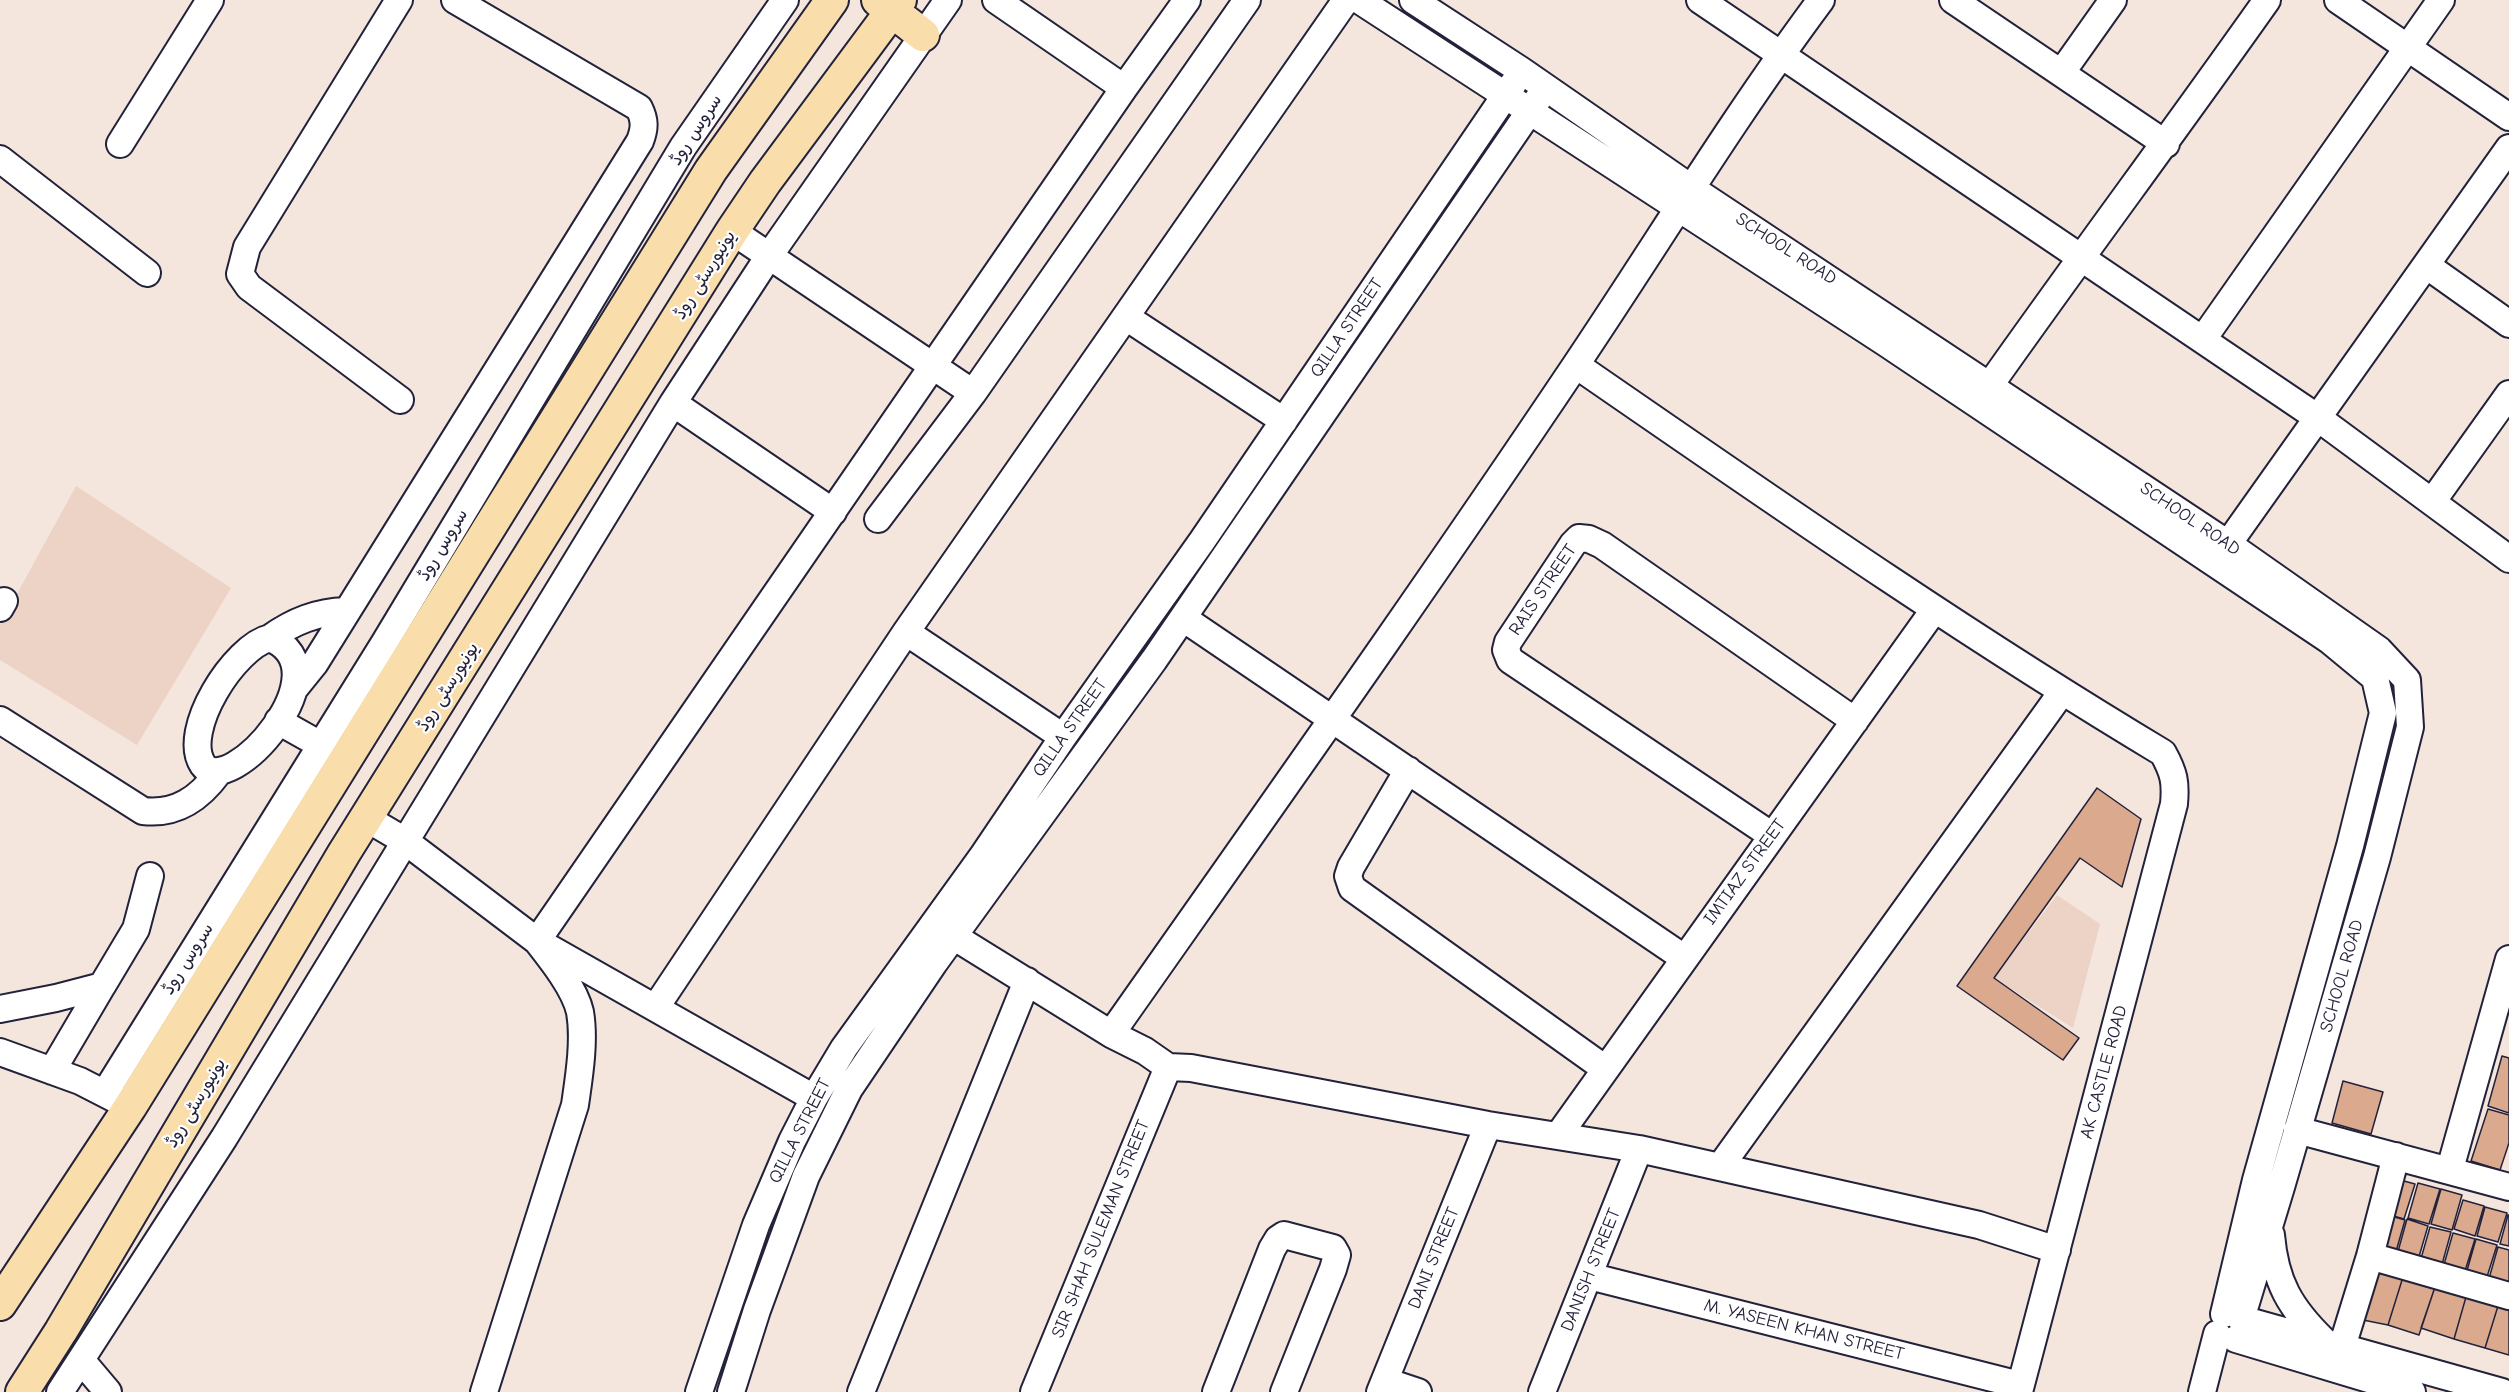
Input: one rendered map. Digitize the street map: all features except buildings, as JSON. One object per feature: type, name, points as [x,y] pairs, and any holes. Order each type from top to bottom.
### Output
[{"type":"main road","points":[[0,1304],[118,1100],[333,752],[711,170],[832,0]]},
{"type":"main road","points":[[890,4],[923,34]]},
{"type":"main road","name":"یونیورسٹی روڈ","points":[[22,1392],[61,1331],[366,818],[732,231],[890,4]]},
{"type":"street","points":[[120,144],[210,0]]},
{"type":"street","points":[[399,0],[247,247],[240,274],[249,287],[400,400]]},
{"type":"street","points":[[0,720],[143,811],[159,813],[181,807],[201,794],[218,773],[240,763],[251,754],[278,721],[294,689],[315,663],[634,151],[645,128],[644,118],[639,108],[455,0]]},
{"type":"street","name":"سروس روڈ","points":[[333,752],[683,147],[785,0]]},
{"type":"street","points":[[60,1392],[224,1138],[673,403],[769,256],[948,0]]},
{"type":"street","points":[[996,0],[1124,88]]},
{"type":"street","points":[[537,941],[1124,88],[1187,0]]},
{"type":"street","points":[[878,519],[973,393],[1247,0]]},
{"type":"street","points":[[656,1007],[906,632],[1346,0]]},
{"type":"street","name":"SCHOOL ROAD","points":[[1359,0],[1530,112],[1685,198],[1990,385],[2228,544],[2310,615],[2330,640],[2375,678],[2383,713],[2350,846],[2256,1180],[2217,1392]]},
{"type":"street","name":"SCHOOL ROAD","points":[[1413,0],[1522,71],[1685,198],[1896,349],[2310,615],[2379,650],[2406,680],[2410,726],[2377,857],[2270,1226],[2202,1392]]},
{"type":"street","points":[[1700,0],[2318,417],[2509,559]]},
{"type":"street","points":[[1111,1034],[1333,719],[1576,365],[1685,198],[1781,55],[1821,0]]},
{"type":"street","points":[[1953,0],[2166,144]]},
{"type":"street","points":[[2061,72],[2113,0]]},
{"type":"street","points":[[1990,385],[2081,256],[2166,144],[2267,0]]},
{"type":"street","points":[[2338,0],[2509,117]]},
{"type":"street","points":[[2203,339],[2441,0]]},
{"type":"street","name":"QILLA STREET","points":[[699,1392],[756,1225],[792,1140],[844,1048],[984,854],[1063,737],[1284,422],[1522,71]]},
{"type":"street","name":"QILLA STREET","points":[[731,1392],[806,1176],[849,1089],[953,936],[1183,618],[1545,88]]},
{"type":"street","points":[[0,159],[147,273]]},
{"type":"street","points":[[2228,544],[2426,265],[2504,164]]},
{"type":"street","points":[[732,231],[973,393]]},
{"type":"street","points":[[2426,265],[2509,324]]},
{"type":"street","points":[[1126,317],[1284,422]]},
{"type":"street","points":[[1576,365],[1934,610],[2062,692],[1720,1167]]},
{"type":"street","points":[[2432,502],[2509,394]]},
{"type":"street","points":[[673,403],[833,512]]},
{"type":"street","name":"RAIS STREET","points":[[1771,835],[1510,660],[1506,650],[1508,642],[1573,544],[1579,538],[1589,539],[1602,545],[1855,722]]},
{"type":"street","name":"IMTIAZ STREET","points":[[1558,1136],[1604,1068],[1934,610]]},
{"type":"street","points":[[218,773],[212,772],[201,761],[198,744],[202,717],[231,668],[263,640],[306,618],[329,612],[346,611]]},
{"type":"street","points":[[1183,618],[1683,958]]},
{"type":"street","points":[[906,632],[1063,737]]},
{"type":"street","points":[[270,638],[286,648],[293,657],[296,674],[294,689]]},
{"type":"street","name":"AK CASTLE ROAD","points":[[2019,1388],[2174,804],[2176,784],[2172,769],[2163,753],[2062,692]]},
{"type":"street","points":[[278,721],[333,752]]},
{"type":"street","points":[[1408,770],[1351,867],[1348,876],[1352,888],[1604,1068]]},
{"type":"street","points":[[366,818],[405,842],[537,941],[814,1098]]},
{"type":"street","points":[[52,1071],[136,929],[150,876]]},
{"type":"street","points":[[953,936],[1168,1067],[1191,1068],[1488,1125],[1639,1149],[1979,1225],[2057,1250]]},
{"type":"street","points":[[484,1392],[575,1105],[581,1064],[580,1012],[562,974],[537,941]]},
{"type":"street","points":[[2450,1170],[2499,1036],[2509,959]]},
{"type":"street","points":[[861,1392],[1027,981]]},
{"type":"street","points":[[0,1009],[102,986]]},
{"type":"street","points":[[0,1052],[52,1071],[118,1100]]},
{"type":"street","name":"SIR SHAH SULEMAN STREET","points":[[1034,1392],[1168,1067]]},
{"type":"street","name":"DANI STREET","points":[[1382,1387],[1488,1125]]},
{"type":"street","points":[[2297,1130],[2509,1187]]},
{"type":"street","name":"DANISH STREET","points":[[1542,1392],[1639,1149]]},
{"type":"street","points":[[2334,1345],[2370,1256],[2396,1156]]},
{"type":"street","points":[[2256,1180],[2281,1188]]},
{"type":"street","points":[[756,1225],[784,1234]]},
{"type":"street","points":[[2270,1226],[2273,1259],[2283,1290],[2301,1319],[2334,1345]]},
{"type":"street","points":[[1216,1392],[1272,1249],[1278,1239],[1284,1235],[1333,1248],[1337,1255],[1284,1392]]},
{"type":"street","points":[[2370,1256],[2509,1296]]},
{"type":"street","name":"M. YASEEN KHAN STREET","points":[[1588,1276],[2019,1388]]},
{"type":"street","points":[[2229,1330],[2334,1345],[2502,1392]]},
{"type":"street","points":[[2229,1330],[2412,1392]]},
{"type":"street","points":[[81,1360],[108,1392]]},
{"type":"street","points":[[1382,1387],[1418,1392]]},
{"type":"shaded area","points":[[76,486],[231,588],[137,745],[0,660],[0,625]]},
{"type":"shaded area","points":[[2057,895],[2100,924],[2073,1028],[1994,978]]}]
